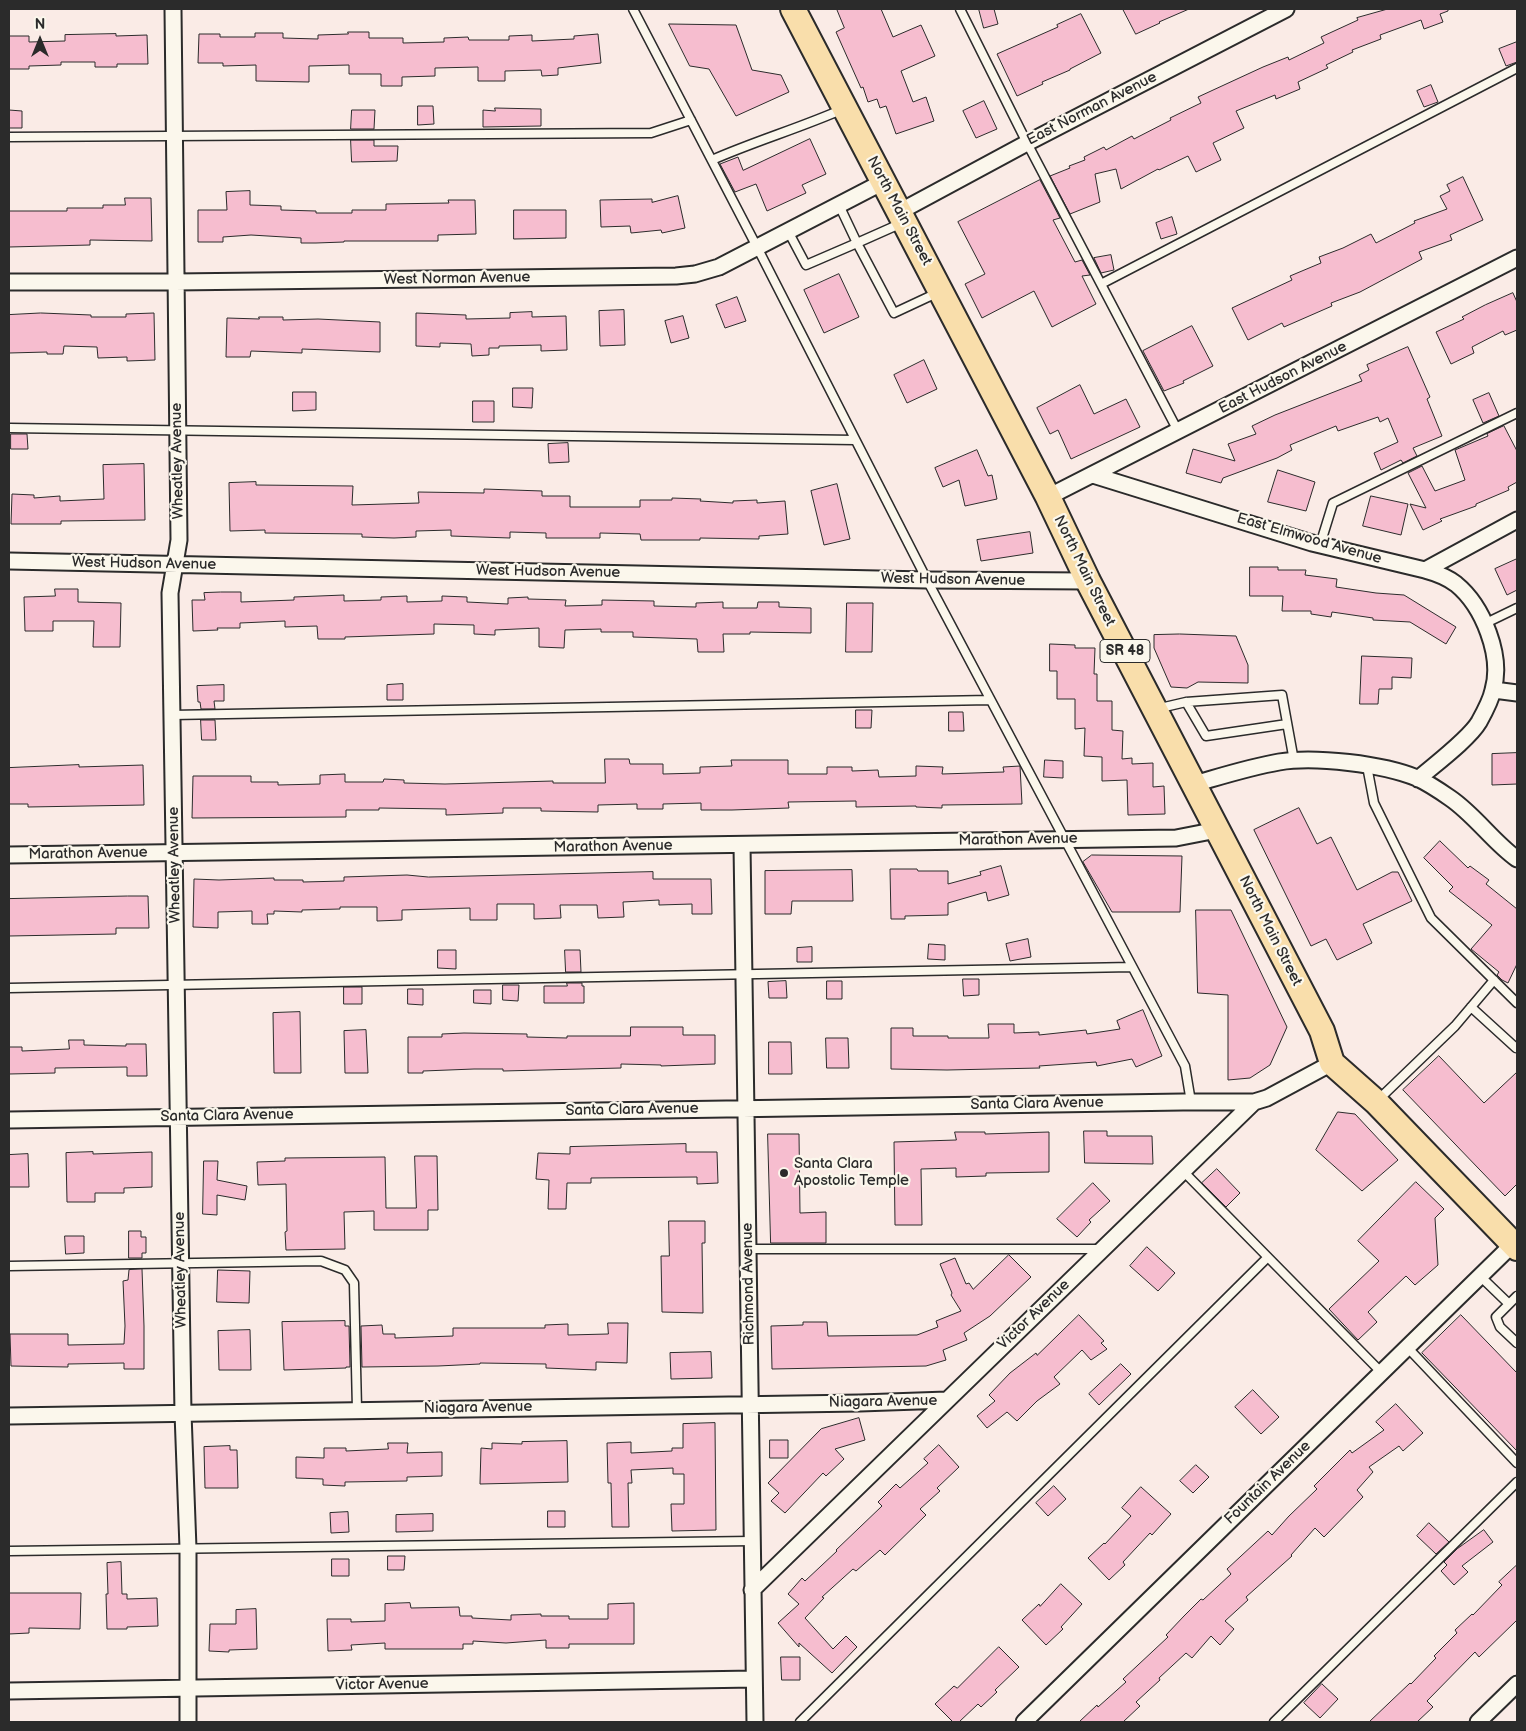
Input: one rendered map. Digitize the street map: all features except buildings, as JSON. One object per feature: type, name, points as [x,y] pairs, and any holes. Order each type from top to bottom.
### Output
[{"type":"main road","name":"North Main Street","points":[[793,9],[1048,498],[1088,581],[1322,1031],[1332,1063]]},
{"type":"main road","points":[[1332,1063],[1376,1102],[1515,1246]]},
{"type":"street","name":"Wheatley Avenue","points":[[173,9],[179,540],[170,592],[183,1413],[188,1548],[188,1722]]},
{"type":"street","name":"East Norman Avenue","points":[[902,217],[1027,142],[1286,9]]},
{"type":"street","name":"West Norman Avenue","points":[[9,282],[175,282],[676,276],[695,274],[718,267],[883,182]]},
{"type":"street","name":"East Hudson Avenue","points":[[1048,498],[1517,258]]},
{"type":"street","name":"East Elmwood Avenue","points":[[1093,475],[1320,545],[1440,574],[1456,584],[1486,623]]},
{"type":"street","points":[[1425,570],[1517,520]]},
{"type":"street","name":"West Hudson Avenue","points":[[9,561],[927,580],[1088,581]]},
{"type":"street","points":[[1418,779],[1475,727],[1494,690],[1494,657],[1486,623]]},
{"type":"street","points":[[1494,690],[1517,693]]},
{"type":"street","points":[[1194,784],[1252,767],[1294,761],[1336,761],[1394,771],[1418,779],[1450,798],[1470,814],[1517,859]]},
{"type":"street","name":"Marathon Avenue","points":[[9,855],[1176,838],[1217,830]]},
{"type":"street","name":"Richmond Avenue","points":[[742,845],[755,1722]]},
{"type":"street","name":"Victor Avenue","points":[[752,1590],[1254,1102],[1267,1098],[1332,1063]]},
{"type":"street","name":"Santa Clara Avenue","points":[[9,1120],[1254,1102]]},
{"type":"street","name":"Fountain Avenue","points":[[1024,1722],[1480,1276],[1515,1246]]},
{"type":"street","name":"Niagara Avenue","points":[[9,1416],[357,1409],[860,1403],[947,1400]]},
{"type":"street","name":"Victor Avenue","points":[[9,1691],[754,1679]]},
{"type":"street","points":[[1478,1722],[1516,1687]]},
{"type":"lane","points":[[633,9],[927,580],[1185,1066],[1191,1102]]},
{"type":"lane","points":[[960,9],[1178,432]]},
{"type":"lane","points":[[1101,284],[1517,68]]},
{"type":"lane","points":[[712,160],[745,145],[817,120],[845,108]]},
{"type":"lane","points":[[9,137],[651,133],[691,120]]},
{"type":"lane","points":[[839,205],[894,313],[940,292]]},
{"type":"lane","points":[[788,231],[806,265],[857,242],[902,217]]},
{"type":"lane","points":[[1320,545],[1333,503],[1517,412]]},
{"type":"lane","points":[[9,428],[855,440]]},
{"type":"lane","points":[[1486,623],[1517,608]]},
{"type":"lane","points":[[1155,709],[1186,702],[1282,695],[1294,761]]},
{"type":"lane","points":[[172,715],[990,700]]},
{"type":"lane","points":[[1186,702],[1206,736],[1287,724]]},
{"type":"lane","points":[[1367,766],[1374,803],[1431,918],[1517,1003]]},
{"type":"lane","points":[[9,988],[1132,967]]},
{"type":"lane","points":[[1376,1102],[1455,1026],[1494,980]]},
{"type":"lane","points":[[1471,1007],[1517,1048]]},
{"type":"lane","points":[[1183,1171],[1381,1372]]},
{"type":"lane","points":[[748,1249],[1103,1248]]},
{"type":"lane","points":[[800,1722],[1267,1258]]},
{"type":"lane","points":[[9,1266],[321,1261],[345,1270],[354,1283],[357,1409]]},
{"type":"lane","points":[[1480,1276],[1509,1304]]},
{"type":"lane","points":[[1517,1296],[1496,1317],[1500,1327],[1517,1343]]},
{"type":"lane","points":[[1407,1347],[1517,1463]]},
{"type":"lane","points":[[1274,1722],[1517,1482]]},
{"type":"lane","points":[[9,1551],[752,1541]]},
{"type":"place","name":"Santa Clara Apostolic Temple","points":[[784,1173]]}]
